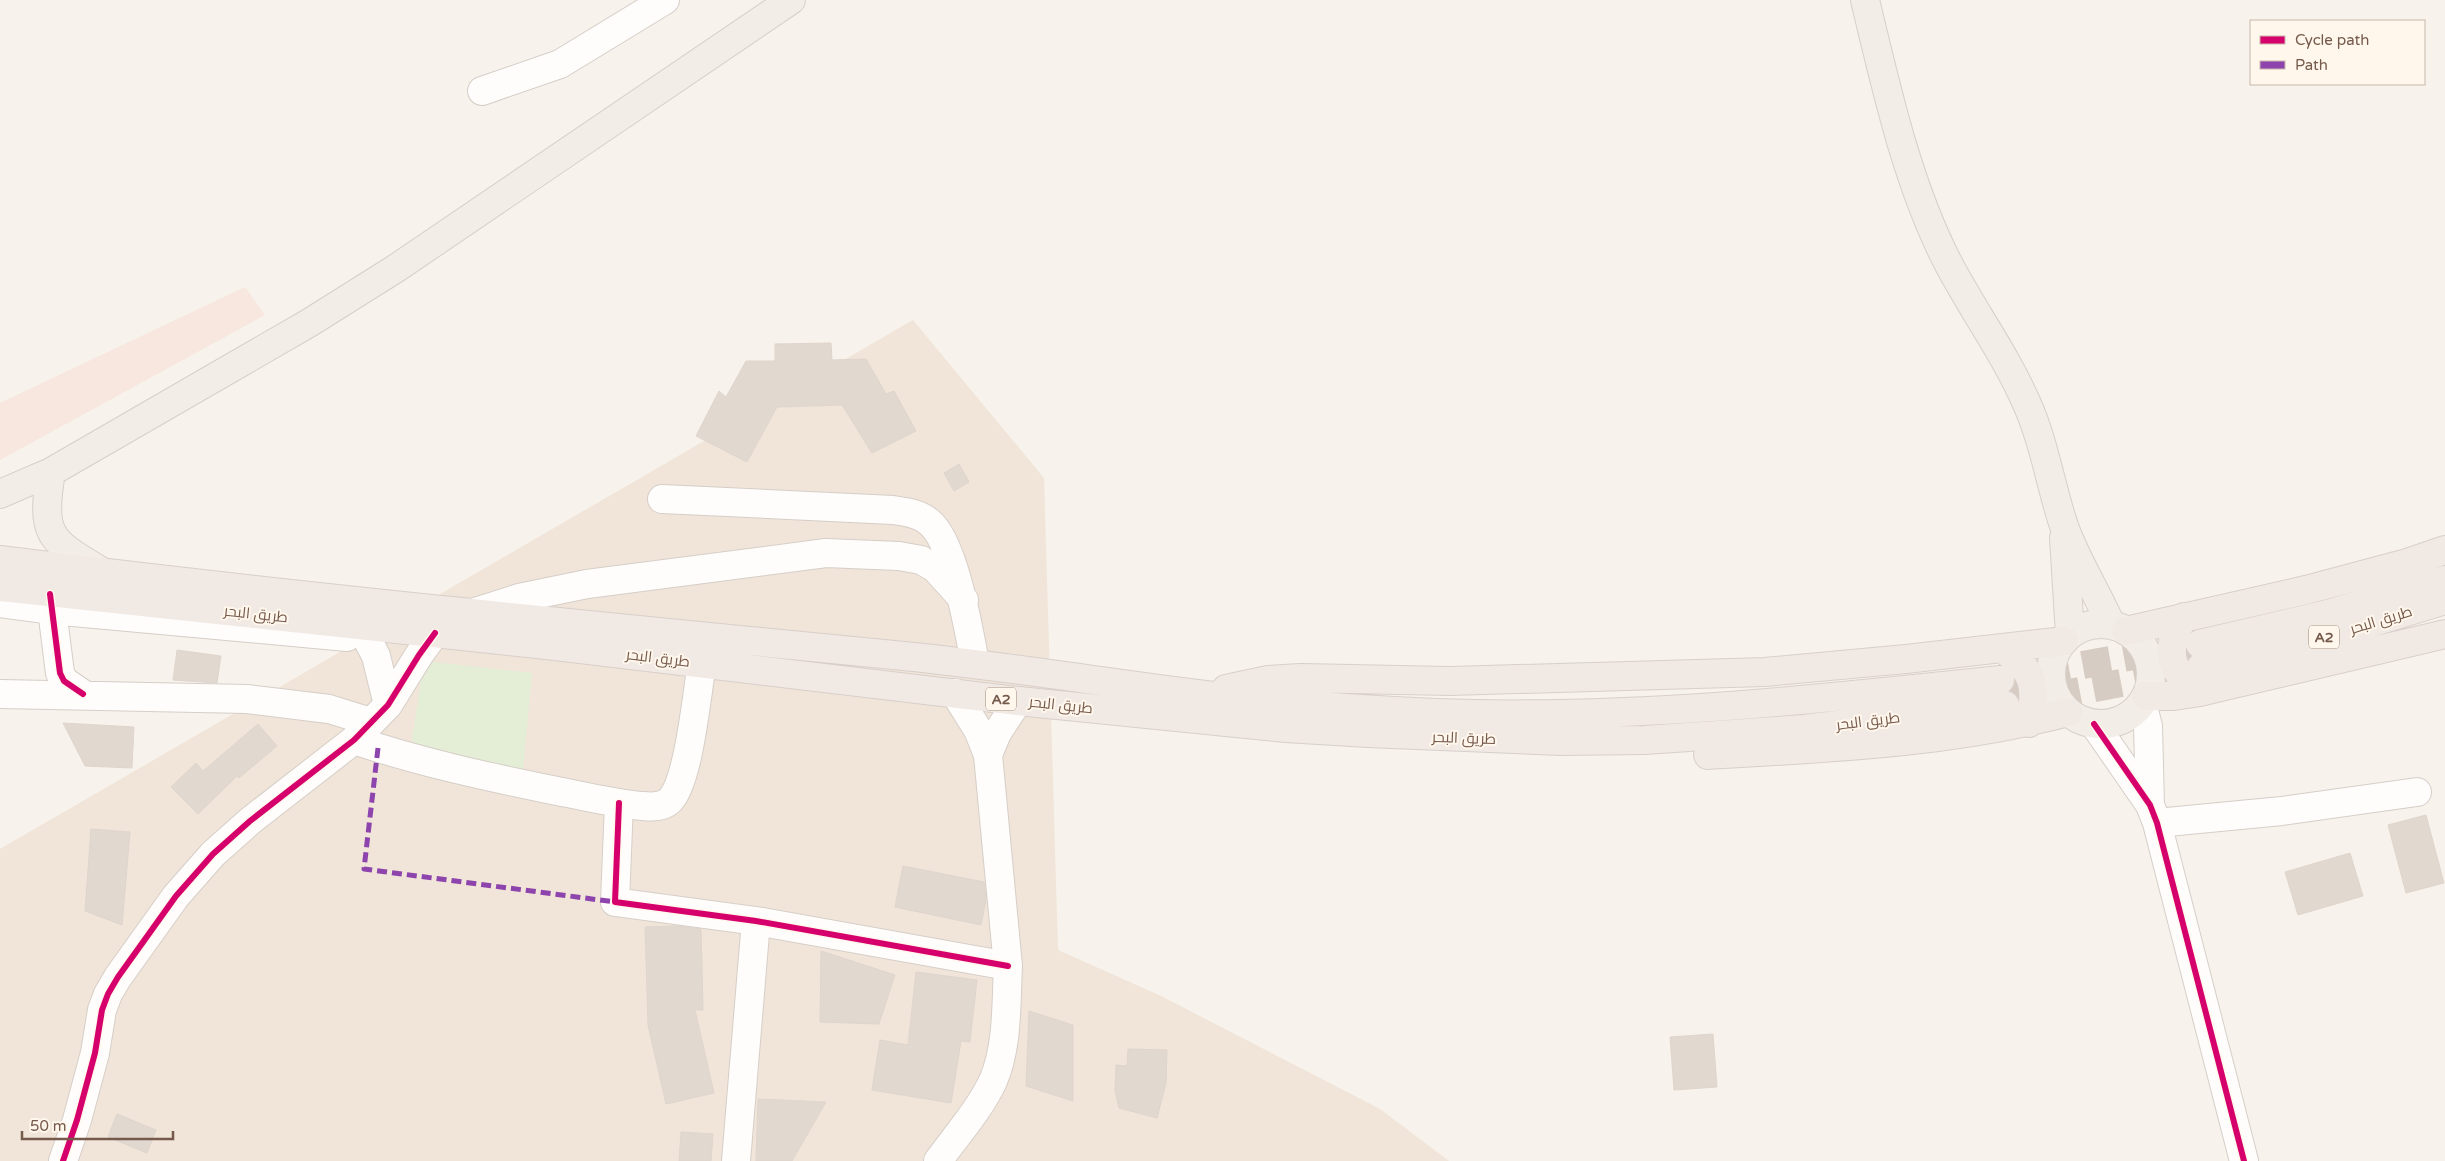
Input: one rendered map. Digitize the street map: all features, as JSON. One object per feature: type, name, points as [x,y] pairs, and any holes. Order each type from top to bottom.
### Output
[{"type":"highway","points":[[2119,628],[2184,617],[2306,590],[2407,563],[2445,550]]},
{"type":"highway","name":"طريق البحر","points":[[0,560],[469,614],[975,663],[1205,695],[1326,707],[1439,713],[1619,713],[2003,692],[1804,729],[1645,740],[1483,739],[1286,728],[1018,701],[435,633],[365,632],[51,602],[0,587]]},
{"type":"highway","name":"طريق البحر","points":[[2200,668],[2324,616],[2445,580]]},
{"type":"highway","name":"طريق البحر","points":[[2200,668],[2308,642],[2445,600]]},
{"type":"highway","points":[[2184,617],[2173,638],[2172,653],[2183,680],[2200,668],[2445,634]]},
{"type":"highway","points":[[1205,695],[1268,680],[1301,678],[1450,681],[1681,675],[1825,667],[2001,648],[2067,638]]},
{"type":"highway","points":[[2001,648],[2017,658],[2032,680],[2034,693],[2029,722]]},
{"type":"highway","points":[[2144,700],[2174,696],[2200,668]]},
{"type":"highway","points":[[1286,728],[1418,750],[1454,753],[1584,758],[1702,756],[1806,750],[1954,734],[2029,722],[2068,712]]},
{"type":"main road","points":[[0,494],[51,472],[395,270],[791,0]]},
{"type":"main road","points":[[1865,0],[1911,170],[1928,219],[1946,259],[2012,372],[2028,406],[2041,441],[2063,524],[2094,592],[2119,628]]},
{"type":"main road","points":[[51,472],[47,516],[54,538],[62,548],[104,573]]},
{"type":"main road","points":[[2063,524],[2067,638]]},
{"type":"main road","points":[[2097,624],[2119,628],[2138,640],[2146,653],[2151,667],[2151,682],[2144,700],[2129,716],[2112,723],[2094,724],[2068,712],[2058,700],[2052,685],[2051,670],[2055,654],[2067,638],[2083,628],[2097,624]]},
{"type":"street","points":[[482,91],[560,64],[665,0]]},
{"type":"street","points":[[662,498],[893,510],[914,514],[929,521],[939,532],[964,600],[975,663]]},
{"type":"street","points":[[469,614],[519,598],[587,584],[826,553],[899,556],[921,560],[935,568],[964,600]]},
{"type":"street","points":[[0,603],[51,602],[60,673],[64,681],[83,694]]},
{"type":"street","points":[[365,632],[376,656],[371,722]]},
{"type":"street","points":[[63,1161],[78,1120],[95,1053],[102,1010],[118,976],[176,896],[212,854],[371,722],[435,633]]},
{"type":"street","points":[[0,694],[83,694],[277,701],[330,709],[371,722],[456,768],[644,807],[659,806],[670,801],[682,780],[702,663]]},
{"type":"street","points":[[938,1161],[993,1081],[1002,1044],[1008,966],[988,755],[978,730],[955,693]]},
{"type":"street","points":[[2144,700],[2148,726],[2154,814],[2182,915],[2244,1161]]},
{"type":"street","points":[[988,755],[997,733],[1018,701]]},
{"type":"street","points":[[2094,724],[2154,814]]},
{"type":"street","points":[[2154,814],[2282,811],[2417,792]]},
{"type":"street","points":[[619,803],[615,902],[756,921],[1008,966]]},
{"type":"street","points":[[736,1161],[742,1068],[756,921]]},
{"type":"shaded area","points":[[245,287],[265,315],[0,460],[0,403]]},
{"type":"shaded area","points":[[913,320],[1044,478],[1058,950],[1161,996],[1380,1109],[1449,1161],[0,1161],[0,849]]},
{"type":"green space","points":[[424,661],[532,673],[523,771],[410,752]]},
{"type":"building","points":[[831,343],[832,360],[866,359],[886,394],[894,391],[916,431],[872,453],[842,405],[777,407],[747,462],[696,436],[719,391],[726,397],[746,361],[775,361],[775,344]]},
{"type":"building","points":[[959,464],[969,482],[954,491],[944,473]]},
{"type":"building","points":[[177,650],[221,656],[217,683],[173,680]]},
{"type":"building","points":[[63,723],[134,727],[132,768],[85,766]]},
{"type":"building","points":[[258,724],[277,746],[239,778],[237,776],[198,814],[171,787],[196,763],[203,771]]},
{"type":"building","points":[[2426,815],[2444,883],[2406,893],[2388,825]]},
{"type":"building","points":[[91,829],[130,832],[122,925],[85,911]]},
{"type":"building","points":[[2350,853],[2363,896],[2298,915],[2285,872]]},
{"type":"building","points":[[903,866],[984,882],[986,900],[981,925],[895,907]]},
{"type":"building","points":[[676,926],[701,929],[703,1010],[695,1010],[714,1093],[666,1104],[648,1025],[645,927]]},
{"type":"building","points":[[821,951],[895,975],[879,1024],[820,1022]]},
{"type":"building","points":[[916,972],[977,980],[970,1042],[961,1041],[951,1103],[872,1090],[880,1040],[908,1045]]},
{"type":"building","points":[[1029,1011],[1073,1025],[1073,1101],[1026,1086]]},
{"type":"building","points":[[1713,1034],[1717,1087],[1674,1090],[1670,1037]]},
{"type":"building","points":[[1128,1049],[1167,1050],[1166,1083],[1157,1118],[1119,1108],[1115,1091],[1116,1065],[1127,1066]]},
{"type":"building","points":[[758,1099],[826,1102],[792,1161],[756,1161]]},
{"type":"building","points":[[117,1114],[156,1130],[147,1153],[108,1137]]},
{"type":"building","points":[[681,1132],[713,1134],[711,1161],[679,1161]]},
{"type":"tunnel","points":[[2000,680],[2194,645]]},
{"type":"tunnel","points":[[2011,704],[2200,668]]},
{"type":"marked path","points":[[378,748],[364,869],[615,902]]},
{"type":"cycle path","points":[[50,594],[60,673],[64,681],[83,694]]},
{"type":"cycle path","points":[[63,1161],[77,1120],[95,1053],[102,1010],[108,994],[118,977],[176,896],[213,854],[250,821],[354,740],[388,705],[435,633]]},
{"type":"cycle path","points":[[2094,724],[2150,805],[2157,823],[2244,1161]]},
{"type":"cycle path","points":[[619,803],[615,902],[756,921],[1008,966]]}]
